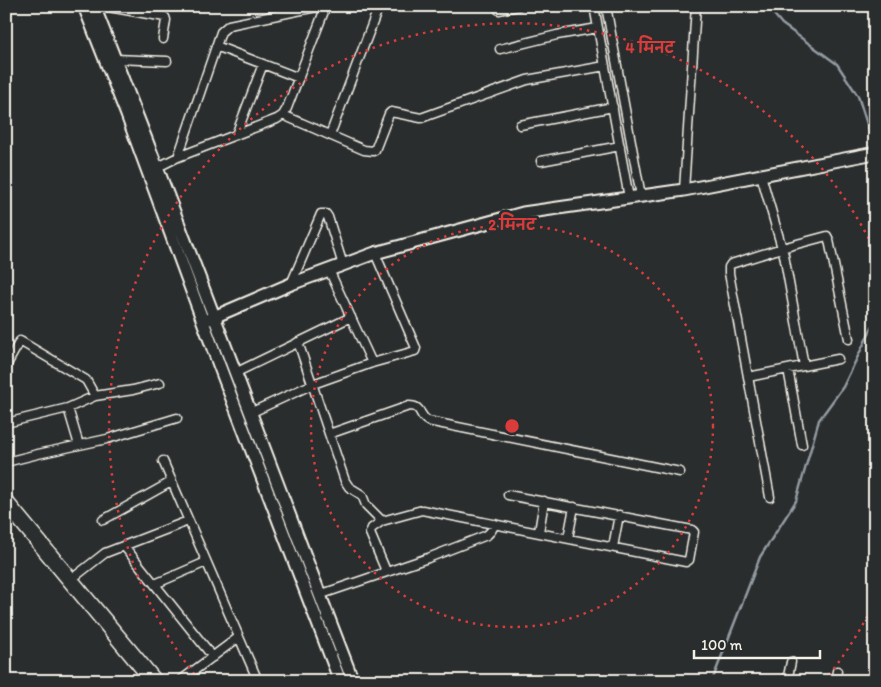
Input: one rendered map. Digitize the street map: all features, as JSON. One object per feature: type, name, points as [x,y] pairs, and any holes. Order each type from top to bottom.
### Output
[{"type":"main road","points":[[84,6],[127,115],[203,322],[340,681]]},
{"type":"main road","points":[[94,6],[215,316],[234,373],[352,681]]},
{"type":"main road","points":[[203,322],[291,284],[376,252],[523,213],[677,191],[875,153]]},
{"type":"street","points":[[103,6],[165,17],[163,39]]},
{"type":"street","points":[[178,157],[222,32],[229,25],[283,10],[321,6]]},
{"type":"street","points":[[158,167],[178,157],[283,115],[326,6]]},
{"type":"street","points":[[330,135],[379,6]]},
{"type":"street","points":[[499,10],[518,6]]},
{"type":"street","points":[[594,6],[620,146],[635,197]]},
{"type":"street","points":[[606,6],[621,88],[635,197]]},
{"type":"street","points":[[677,191],[696,6]]},
{"type":"street","points":[[500,49],[557,35],[598,28]]},
{"type":"street","points":[[216,46],[298,78]]},
{"type":"street","points":[[115,59],[166,62]]},
{"type":"street","points":[[236,135],[263,64]]},
{"type":"street","points":[[283,115],[364,150],[373,151],[376,150],[391,112],[421,118],[527,80],[605,66]]},
{"type":"street","points":[[609,90],[621,88]]},
{"type":"street","points":[[520,125],[612,107]]},
{"type":"street","points":[[541,161],[620,146]]},
{"type":"street","points":[[761,175],[782,248],[804,366]]},
{"type":"street","points":[[291,284],[321,214],[326,214],[328,217],[343,265]]},
{"type":"street","points":[[770,497],[729,267],[731,264],[782,248],[824,236],[828,238],[849,339]]},
{"type":"street","points":[[250,413],[313,384],[372,363],[413,353],[416,348],[376,252]]},
{"type":"street","points":[[329,270],[372,363]]},
{"type":"street","points":[[234,373],[351,317]]},
{"type":"street","points":[[6,366],[20,341],[86,380],[95,396]]},
{"type":"street","points":[[298,342],[347,484],[362,495],[366,505],[382,521]]},
{"type":"street","points":[[748,376],[838,359]]},
{"type":"street","points":[[788,368],[802,445]]},
{"type":"street","points":[[6,423],[68,408],[95,396],[127,391],[160,382]]},
{"type":"street","points":[[329,434],[409,406],[414,406],[419,409],[423,417],[428,421],[680,472]]},
{"type":"street","points":[[68,408],[79,445]]},
{"type":"street","points":[[6,462],[112,437],[177,418]]},
{"type":"street","points":[[163,461],[258,681]]},
{"type":"street","points":[[104,520],[171,482]]},
{"type":"street","points":[[386,572],[370,533],[374,526],[382,521],[422,510],[686,562],[689,560],[694,532],[692,530],[508,495]]},
{"type":"street","points":[[6,497],[159,681]]},
{"type":"street","points":[[539,532],[544,501]]},
{"type":"street","points":[[568,538],[574,507]]},
{"type":"street","points":[[6,508],[149,681]]},
{"type":"street","points":[[613,547],[619,515]]},
{"type":"street","points":[[73,578],[103,555],[188,521]]},
{"type":"street","points":[[319,594],[428,558],[487,535],[495,524]]},
{"type":"street","points":[[124,546],[213,656]]},
{"type":"street","points":[[155,584],[206,562]]},
{"type":"street","points":[[180,681],[239,638]]},
{"type":"street","points":[[787,681],[791,662]]},
{"type":"street","points":[[835,681],[837,671]]},
{"type":"waterway","points":[[767,6],[782,24],[837,64],[858,96],[875,149]]},
{"type":"waterway","points":[[712,681],[760,557],[796,501],[819,420],[843,387],[875,321]]}]
